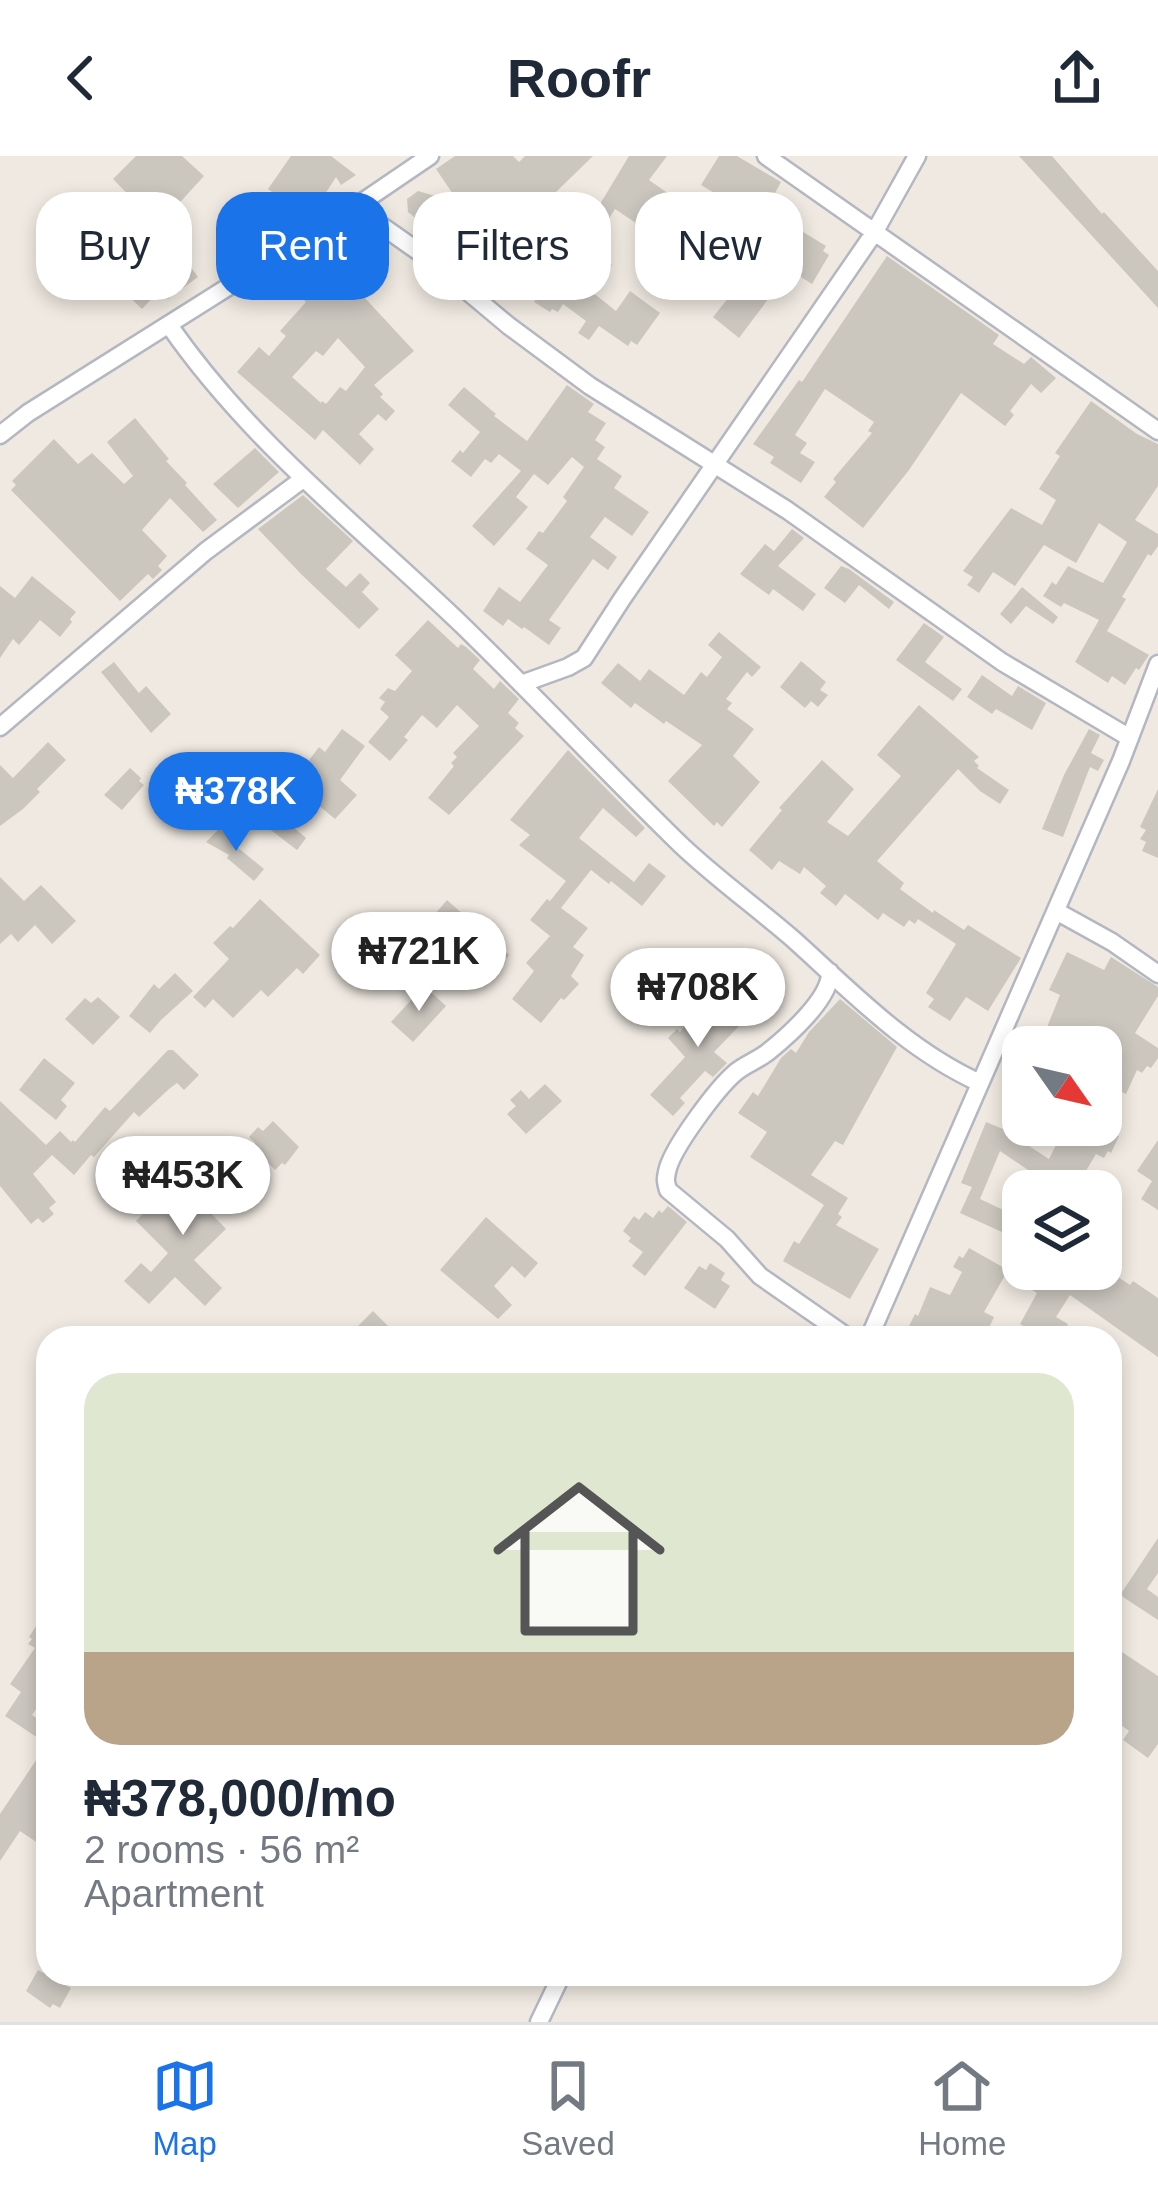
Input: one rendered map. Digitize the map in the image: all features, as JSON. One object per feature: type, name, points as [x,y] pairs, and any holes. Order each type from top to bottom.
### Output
[{"type":"street","points":[[377,192],[430,156]]},
{"type":"street","points":[[766,156],[1158,431]]},
{"type":"street","points":[[521,684],[568,667],[590,652],[622,598],[874,232],[916,156]]},
{"type":"street","points":[[389,231],[590,386],[787,510],[1002,662],[1130,738]]},
{"type":"street","points":[[0,435],[216,295]]},
{"type":"street","points":[[169,325],[198,368],[303,479],[461,623],[692,854],[911,1045],[980,1084]]},
{"type":"street","points":[[0,727],[206,551],[303,479]]},
{"type":"street","points":[[874,1326],[1158,664]]},
{"type":"street","points":[[1056,911],[1158,974]]},
{"type":"street","points":[[830,973],[824,994],[801,1020],[764,1055],[732,1075],[715,1095],[677,1148],[666,1180],[668,1190],[727,1239],[760,1276],[833,1326]]},
{"type":"street","points":[[538,2022],[556,1986]]},
{"type":"building","points":[[136,156],[182,156],[204,176],[189,192],[126,192],[113,179]]},
{"type":"building","points":[[291,156],[331,156],[356,175],[341,185],[336,177],[326,192],[268,189]]},
{"type":"building","points":[[455,156],[513,156],[519,162],[525,156],[593,156],[556,192],[452,192],[436,169]]},
{"type":"building","points":[[629,156],[667,156],[649,180],[666,192],[635,192],[635,222],[615,209],[611,215],[611,192],[607,192]]},
{"type":"building","points":[[719,156],[737,156],[781,182],[776,192],[713,192],[701,185]]},
{"type":"building","points":[[1019,156],[1052,156],[1158,271],[1158,308]]},
{"type":"building","points":[[413,195],[413,216],[408,212],[407,199]]},
{"type":"building","points":[[803,232],[826,246],[823,251],[829,255],[812,284],[803,278]]},
{"type":"building","points":[[887,256],[999,335],[993,344],[1024,364],[1031,357],[1056,378],[1041,393],[1031,384],[1010,411],[1014,415],[1005,426],[961,393],[863,528],[824,497],[872,433],[868,431],[874,422],[825,389],[795,435],[807,443],[800,453],[815,462],[801,483],[770,463],[774,457],[753,444],[802,382]]},
{"type":"building","points":[[630,291],[635,300],[660,313],[637,345],[631,341],[628,346],[599,326],[589,340],[578,333],[586,321],[563,304],[558,312],[550,312],[534,302],[602,300],[616,311]]},
{"type":"building","points":[[367,300],[414,351],[374,385],[395,411],[386,421],[378,414],[359,434],[374,449],[360,465],[323,430],[315,440],[237,372],[259,347],[269,356],[286,336],[280,331],[306,302]],"holes":[[[338,338],[365,367],[346,391],[340,387],[326,404],[321,403],[292,377],[316,351],[323,356]]]},
{"type":"building","points":[[727,300],[768,300],[739,338],[713,317]]},
{"type":"building","points":[[567,385],[594,404],[588,412],[606,423],[595,440],[605,447],[597,459],[622,476],[614,488],[649,512],[632,536],[605,517],[590,537],[617,557],[608,570],[593,559],[549,620],[561,628],[549,645],[524,627],[508,619],[503,626],[483,611],[499,587],[520,602],[548,565],[526,549],[567,501],[563,497],[584,467],[572,457],[548,485],[534,474],[516,497],[528,507],[494,546],[472,526],[521,471],[499,454],[491,463],[485,459],[471,477],[451,461],[480,432],[448,405],[464,387],[527,441]]},
{"type":"building","points":[[1091,401],[1158,444],[1158,486],[1135,520],[1158,534],[1158,546],[1122,597],[1126,599],[1107,631],[1149,655],[1125,685],[1112,676],[1108,683],[1075,662],[1099,620],[1043,596],[1068,566],[1103,583],[1127,542],[1099,523],[1076,563],[1044,545],[1015,586],[993,572],[979,593],[967,585],[973,577],[963,571],[1011,508],[1042,525],[1056,500],[1039,489],[1060,456],[1055,453]]},
{"type":"building","points":[[135,418],[217,520],[203,532],[170,498],[142,530],[167,556],[158,566],[162,570],[153,579],[148,574],[120,601],[11,490],[16,485],[12,481],[54,439],[78,464],[92,453],[124,484],[133,476],[107,442]]},
{"type":"building","points":[[255,448],[279,472],[238,508],[213,484]]},
{"type":"building","points":[[303,495],[353,541],[326,569],[346,587],[360,573],[370,583],[362,592],[379,609],[359,629],[258,529]]},
{"type":"building","points":[[792,529],[804,538],[778,566],[816,594],[803,611],[773,589],[769,595],[740,574],[765,544],[774,551]]},
{"type":"building","points":[[841,566],[894,602],[889,609],[859,585],[845,603],[824,588]]},
{"type":"building","points":[[32,576],[76,612],[60,637],[40,620],[19,645],[13,639],[0,658],[0,586],[15,598]]},
{"type":"building","points":[[1022,587],[1058,617],[1053,624],[1026,606],[1011,624],[1000,614]]},
{"type":"building","points":[[428,620],[458,648],[461,644],[480,660],[473,669],[494,689],[500,681],[519,699],[508,713],[524,736],[449,815],[428,798],[454,766],[451,763],[457,757],[453,753],[479,726],[457,705],[437,728],[422,715],[390,761],[368,742],[389,717],[380,709],[385,702],[379,698],[388,688],[395,691],[412,671],[395,655]]},
{"type":"building","points":[[924,623],[944,637],[925,662],[962,689],[953,701],[896,660]]},
{"type":"building","points":[[719,632],[761,667],[752,677],[747,672],[726,699],[732,703],[727,709],[754,729],[733,756],[760,782],[722,827],[717,822],[714,826],[668,781],[702,745],[635,703],[631,708],[601,683],[618,663],[640,681],[649,669],[684,695],[701,672],[707,677],[722,657],[708,645]]},
{"type":"building","points":[[801,661],[826,682],[820,690],[828,695],[818,707],[811,701],[805,708],[780,687]]},
{"type":"building","points":[[114,662],[139,693],[146,686],[171,714],[151,733],[101,672]]},
{"type":"building","points":[[982,675],[1012,696],[1018,686],[1046,703],[1032,730],[996,709],[992,714],[967,697]]},
{"type":"building","points":[[919,705],[979,757],[974,761],[977,768],[1009,790],[1000,804],[958,769],[877,861],[904,883],[900,889],[933,913],[964,930],[968,925],[1021,958],[988,1011],[966,997],[950,1021],[928,1007],[934,999],[926,993],[956,944],[918,919],[904,927],[883,913],[878,920],[845,894],[836,906],[820,893],[826,886],[804,867],[800,874],[779,861],[772,870],[749,850],[822,760],[854,789],[827,822],[848,836],[901,776],[877,755]]},
{"type":"building","points":[[342,729],[365,746],[340,780],[357,795],[335,819],[287,779],[319,747],[325,752]]},
{"type":"building","points":[[1089,729],[1100,735],[1091,753],[1104,760],[1098,771],[1090,767],[1063,837],[1042,829]]},
{"type":"building","points":[[48,742],[66,760],[23,809],[0,826],[0,765],[13,778]]},
{"type":"building","points":[[568,750],[645,828],[636,837],[603,808],[579,838],[634,882],[649,863],[666,876],[642,906],[591,870],[561,908],[588,928],[573,947],[584,955],[571,976],[579,984],[541,1023],[512,999],[534,971],[526,963],[550,936],[530,920],[566,881],[519,845],[530,835],[510,820]]},
{"type":"building","points":[[130,768],[144,785],[122,810],[104,795]]},
{"type":"building","points":[[1158,789],[1158,858],[1142,851],[1146,842],[1140,839],[1146,830],[1140,827]]},
{"type":"building","points":[[254,794],[306,838],[297,850],[239,811]]},
{"type":"building","points":[[219,829],[264,869],[254,881],[229,855],[206,842]]},
{"type":"building","points":[[0,877],[24,901],[41,885],[76,921],[52,944],[35,925],[18,942],[11,934],[0,944]]},
{"type":"building","points":[[260,899],[320,955],[303,974],[297,968],[268,997],[261,990],[233,1018],[213,999],[205,1008],[193,997],[229,959],[213,943]]},
{"type":"building","points":[[447,900],[509,955],[490,978],[429,921]]},
{"type":"building","points":[[1067,952],[1104,970],[1111,957],[1158,987],[1158,996],[1135,1033],[1158,1048],[1158,1058],[1151,1068],[1147,1066],[1142,1073],[1137,1070],[1126,1094],[1122,1092],[1122,1026],[1047,1026],[1060,995],[1049,990]]},
{"type":"building","points":[[175,973],[193,991],[150,1033],[129,1016],[154,984],[159,989]]},
{"type":"building","points":[[424,986],[446,1006],[413,1042],[391,1022]]},
{"type":"building","points":[[720,990],[743,1013],[737,1019],[741,1024],[714,1052],[727,1063],[713,1077],[705,1071],[680,1098],[685,1103],[673,1116],[650,1095],[685,1057],[668,1038],[677,1029],[680,1032]]},
{"type":"building","points":[[98,997],[120,1017],[93,1045],[65,1019],[85,998],[91,1003]]},
{"type":"building","points":[[840,999],[897,1047],[843,1145],[835,1141],[811,1175],[848,1198],[836,1225],[879,1249],[850,1299],[783,1261],[824,1205],[750,1157],[767,1132],[738,1113],[753,1092],[758,1096],[781,1058],[791,1049],[796,1053]]},
{"type":"building","points":[[168,1050],[199,1075],[184,1090],[177,1083],[139,1117],[134,1112],[74,1175],[52,1155],[33,1174],[56,1202],[49,1208],[54,1214],[43,1223],[38,1218],[31,1224],[0,1186],[0,1101],[46,1145],[60,1131],[75,1142],[105,1107],[110,1111]]},
{"type":"building","points":[[44,1058],[75,1083],[61,1100],[67,1106],[56,1120],[19,1090]]},
{"type":"building","points":[[545,1084],[562,1101],[526,1134],[507,1114],[516,1106],[510,1100],[521,1090],[529,1099]]},
{"type":"building","points":[[273,1121],[299,1147],[275,1170],[252,1147],[255,1143],[249,1137]]},
{"type":"building","points":[[986,1122],[1002,1129],[1002,1146],[1029,1146],[1049,1159],[1056,1146],[1114,1146],[1104,1158],[1096,1154],[1086,1170],[1028,1170],[1000,1151],[980,1199],[1002,1209],[1002,1232],[960,1213],[972,1187],[961,1183]]},
{"type":"building","points":[[1158,1140],[1158,1210],[1141,1199],[1152,1181],[1137,1171]]},
{"type":"building","points":[[212,1154],[231,1174],[201,1203],[226,1229],[194,1260],[222,1288],[205,1306],[175,1277],[149,1304],[124,1281],[141,1263],[151,1272],[168,1253],[136,1221],[151,1205],[158,1213]]},
{"type":"building","points":[[668,1206],[687,1222],[645,1276],[632,1266],[643,1252],[623,1231],[634,1216],[639,1220],[645,1212],[653,1218]]},
{"type":"building","points":[[486,1217],[538,1263],[525,1278],[512,1266],[494,1286],[512,1305],[498,1319],[440,1270]]},
{"type":"building","points":[[969,1248],[1002,1267],[1002,1280],[984,1312],[994,1317],[990,1326],[909,1326],[930,1287],[950,1295],[962,1272],[953,1267],[959,1256],[963,1258]]},
{"type":"building","points":[[710,1263],[725,1273],[721,1280],[730,1286],[715,1309],[684,1288],[699,1266],[706,1270]]},
{"type":"building","points":[[1122,1280],[1130,1285],[1133,1281],[1158,1298],[1158,1357],[1122,1332],[1122,1326],[1114,1326],[1070,1295],[1056,1317],[1067,1326],[1023,1326],[1020,1324],[1037,1293],[1032,1290],[1122,1290]]},
{"type":"building","points":[[373,1311],[388,1326],[358,1326]]},
{"type":"building","points":[[1158,1538],[1158,1573],[1147,1589],[1158,1597],[1158,1620],[1122,1592]]},
{"type":"building","points":[[36,1626],[36,1709],[32,1715],[36,1737],[5,1716],[21,1692],[10,1684],[35,1648],[28,1644]]},
{"type":"building","points":[[1122,1652],[1158,1676],[1158,1744],[1148,1758],[1123,1740],[1129,1731],[1122,1726]]},
{"type":"building","points":[[36,1760],[36,1842],[20,1831],[0,1861],[0,1814]]},
{"type":"building","points":[[36,1974],[36,1986],[71,1988],[60,2008],[53,2004],[50,2008],[26,1991]]}]
